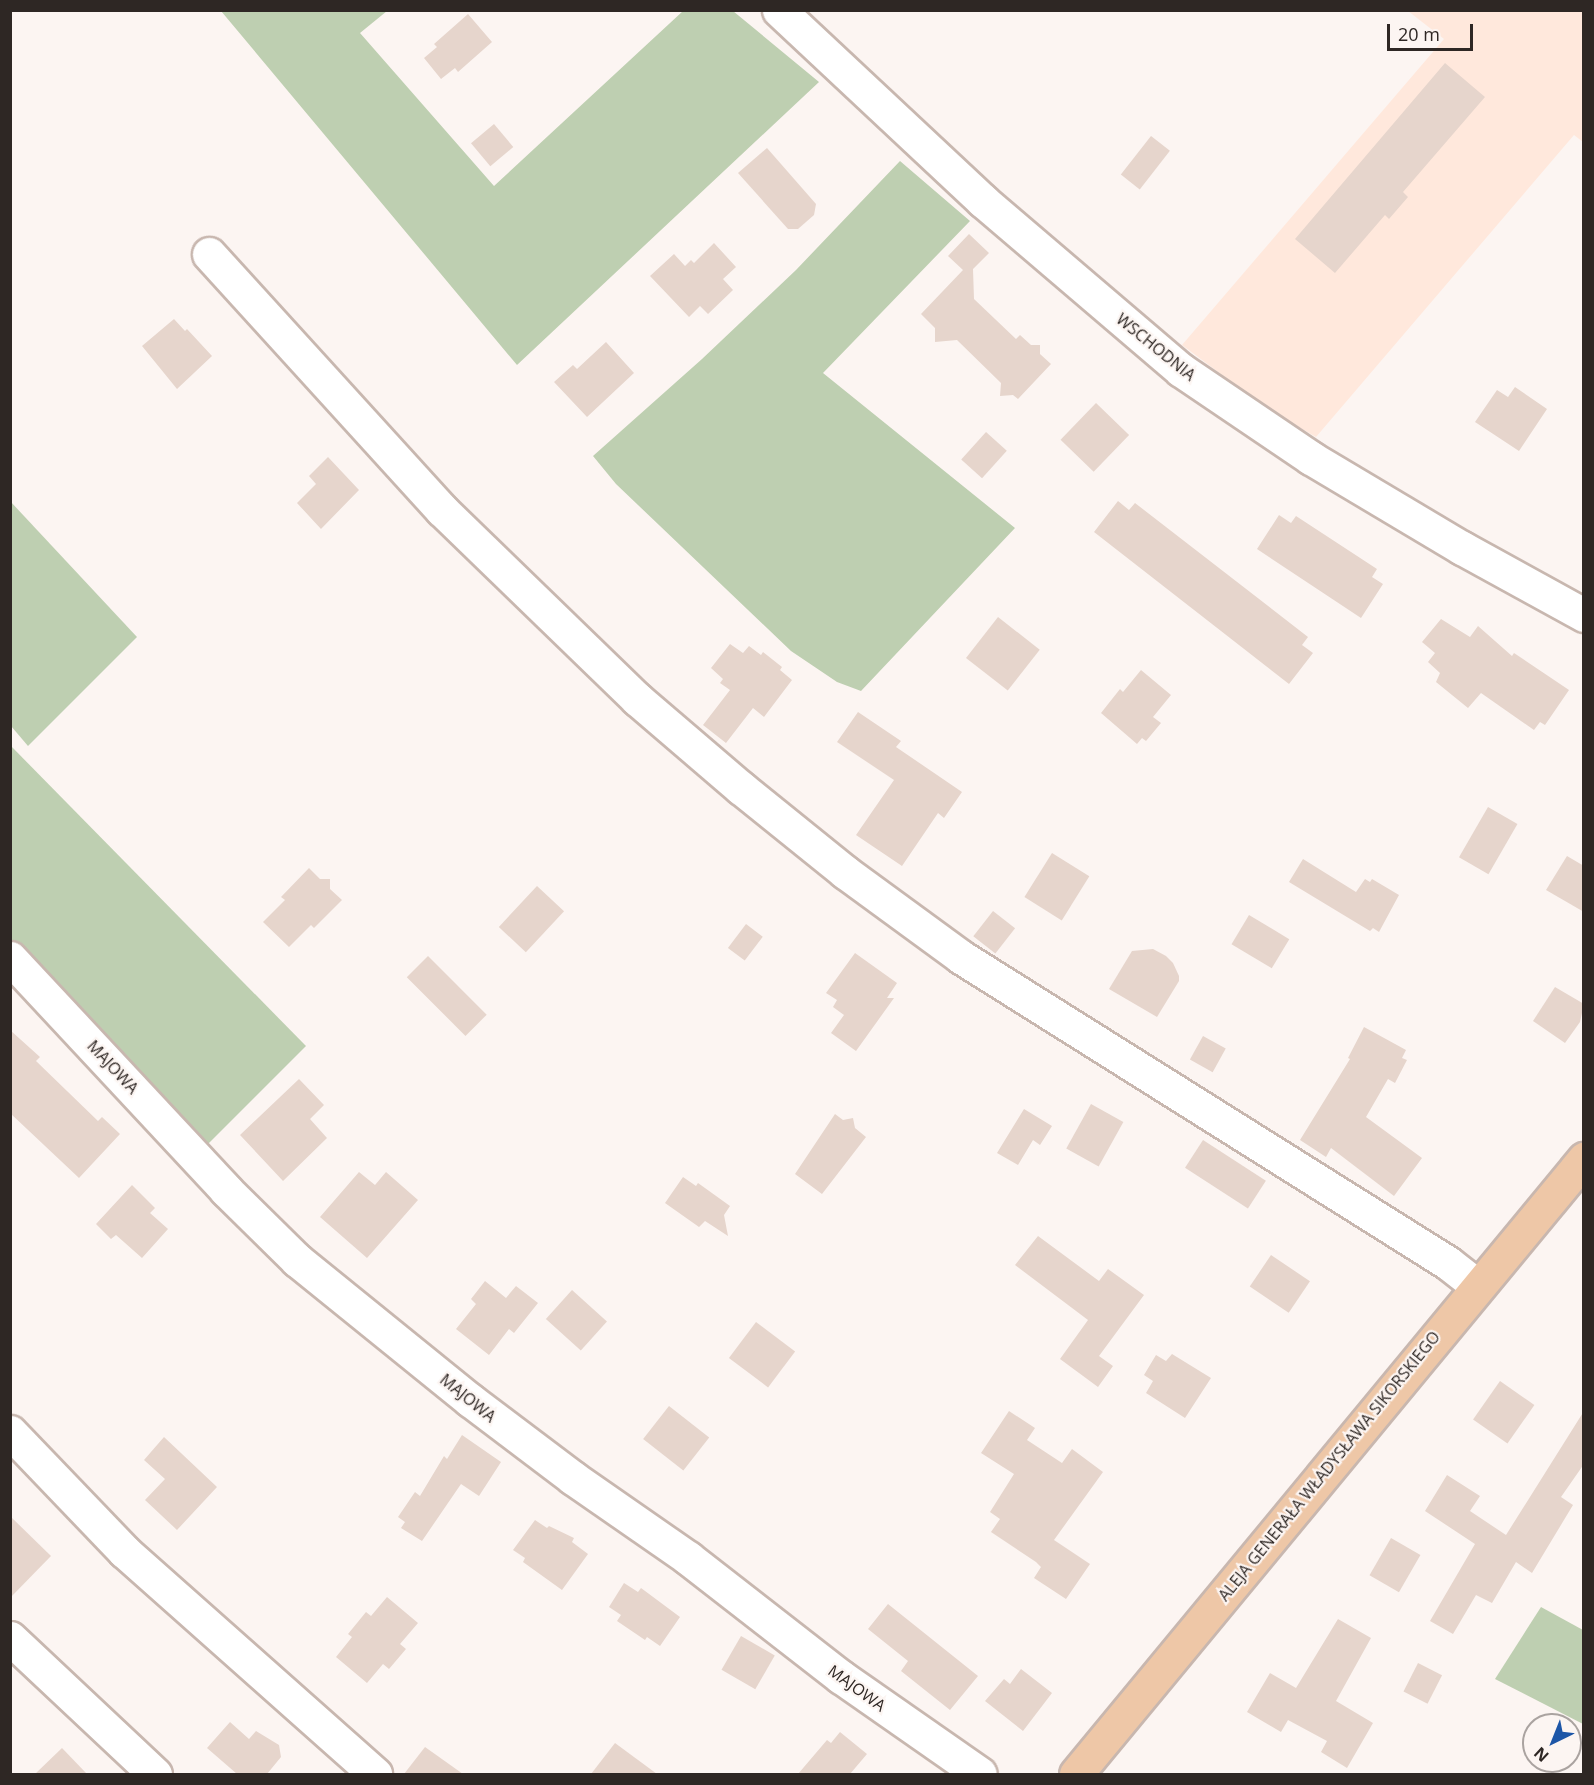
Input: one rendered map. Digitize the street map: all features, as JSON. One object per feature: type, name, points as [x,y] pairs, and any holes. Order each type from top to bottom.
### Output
[{"type":"main road","name":"ALEJA GENERAŁA WŁADYSŁAWA SIKORSKIEGO","points":[[1076,1774],[1584,1159]]},
{"type":"street","name":"WSCHODNIA","points":[[779,10],[983,201],[1181,370],[1311,458],[1462,548],[1584,615]]},
{"type":"street","points":[[209,254],[442,510],[638,699],[741,788],[845,872],[961,957],[1448,1263],[1477,1286]]},
{"type":"street","name":"MAJOWA","points":[[10,958],[226,1190],[297,1260],[470,1401],[545,1457],[688,1557],[841,1677],[980,1774]]},
{"type":"street","points":[[10,1432],[124,1551],[375,1774]]},
{"type":"street","points":[[10,1638],[155,1774]]},
{"type":"shaded area","points":[[1408,11],[1583,11],[1583,142],[1574,135],[1316,437],[1269,410],[1182,345],[1444,39]]},
{"type":"green space","points":[[221,11],[387,11],[360,33],[494,186],[683,11],[733,11],[819,82],[517,365]]},
{"type":"green space","points":[[900,161],[970,221],[823,373],[1015,528],[861,691],[837,682],[791,651],[616,484],[593,456],[702,359],[796,270]]},
{"type":"green space","points":[[10,501],[137,637],[28,746],[11,726]]},
{"type":"green space","points":[[10,745],[306,1046],[201,1151],[11,946]]},
{"type":"green space","points":[[1541,1607],[1583,1630],[1583,1724],[1582,1713],[1561,1713],[1495,1679]]},
{"type":"building","points":[[468,14],[492,42],[458,72],[455,68],[441,79],[424,58],[437,47],[434,44]]},
{"type":"building","points":[[1445,63],[1485,97],[1403,192],[1408,197],[1389,219],[1385,215],[1335,273],[1295,239]]},
{"type":"building","points":[[494,124],[513,147],[490,166],[471,143]]},
{"type":"building","points":[[1151,136],[1170,151],[1140,189],[1121,175]]},
{"type":"building","points":[[767,148],[816,204],[814,215],[798,229],[788,229],[738,173]]},
{"type":"building","points":[[969,234],[989,253],[973,269],[974,299],[1016,339],[1020,335],[1031,345],[1040,345],[1040,354],[1051,364],[1018,399],[1013,395],[1000,396],[1001,383],[957,340],[935,342],[935,328],[921,314],[963,270],[948,256]]},
{"type":"building","points":[[714,243],[736,267],[723,279],[733,290],[708,314],[700,306],[689,317],[650,276],[674,254],[685,266],[691,260],[694,263]]},
{"type":"building","points":[[174,319],[185,331],[187,329],[212,356],[177,389],[142,346]]},
{"type":"building","points":[[606,342],[634,373],[587,417],[554,382],[573,365],[577,369]]},
{"type":"building","points":[[1515,387],[1547,409],[1519,451],[1475,422],[1497,390],[1508,397]]},
{"type":"building","points":[[1096,403],[1129,435],[1094,472],[1061,440]]},
{"type":"building","points":[[986,432],[1007,451],[982,478],[961,459]]},
{"type":"building","points":[[328,457],[359,490],[321,529],[297,503],[316,484],[309,476]]},
{"type":"building","points":[[1118,501],[1129,510],[1135,503],[1308,637],[1302,645],[1313,653],[1289,684],[1094,532]]},
{"type":"building","points":[[1279,515],[1291,523],[1296,516],[1377,569],[1372,577],[1383,584],[1361,618],[1257,549]]},
{"type":"building","points":[[998,617],[1040,650],[1008,691],[966,658]]},
{"type":"building","points":[[1441,619],[1470,637],[1478,626],[1512,656],[1514,653],[1569,690],[1545,725],[1540,722],[1534,730],[1481,693],[1468,708],[1436,682],[1440,673],[1428,662],[1435,653],[1422,642]]},
{"type":"building","points":[[730,644],[743,653],[749,646],[761,655],[763,652],[782,667],[780,670],[792,680],[764,717],[753,708],[726,743],[703,725],[730,690],[720,683],[723,679],[711,668]]},
{"type":"building","points":[[1141,670],[1171,695],[1153,717],[1161,723],[1146,741],[1142,738],[1137,744],[1101,713],[1120,689],[1123,692]]},
{"type":"building","points":[[858,712],[901,741],[896,747],[962,792],[944,818],[938,813],[902,866],[856,835],[894,780],[837,742]]},
{"type":"building","points":[[1488,807],[1517,824],[1488,874],[1459,857]]},
{"type":"building","points":[[1052,853],[1089,876],[1062,920],[1024,897]]},
{"type":"building","points":[[1567,856],[1584,866],[1584,912],[1546,890]]},
{"type":"building","points":[[1303,859],[1356,892],[1365,879],[1370,882],[1372,879],[1399,895],[1379,932],[1373,928],[1370,931],[1289,882]]},
{"type":"building","points":[[309,868],[320,879],[330,879],[330,889],[342,900],[314,928],[311,925],[289,947],[263,922],[285,900],[281,897]]},
{"type":"building","points":[[537,886],[564,911],[526,952],[499,927]]},
{"type":"building","points":[[993,911],[1015,928],[995,953],[973,936]]},
{"type":"building","points":[[1249,915],[1289,939],[1272,968],[1231,944]]},
{"type":"building","points":[[746,924],[763,937],[745,961],[728,948]]},
{"type":"building","points":[[1153,949],[1173,963],[1179,976],[1179,981],[1157,1017],[1109,989],[1132,951]]},
{"type":"building","points":[[855,953],[897,983],[887,998],[894,998],[856,1051],[831,1033],[844,1015],[833,1007],[837,1000],[826,993]]},
{"type":"building","points":[[428,956],[487,1015],[465,1036],[407,977]]},
{"type":"building","points":[[1555,987],[1584,1004],[1580,1022],[1565,1043],[1533,1021]]},
{"type":"building","points":[[1364,1027],[1406,1050],[1402,1058],[1407,1060],[1395,1083],[1388,1079],[1366,1117],[1422,1158],[1394,1196],[1331,1148],[1326,1157],[1300,1140],[1350,1059],[1348,1058]]},
{"type":"building","points":[[10,1030],[40,1057],[36,1061],[98,1121],[102,1117],[120,1134],[79,1178],[10,1113]]},
{"type":"building","points":[[1203,1036],[1226,1049],[1213,1072],[1190,1060]]},
{"type":"building","points":[[299,1079],[324,1105],[310,1119],[327,1138],[283,1181],[240,1135]]},
{"type":"building","points":[[1091,1104],[1123,1122],[1099,1167],[1066,1149]]},
{"type":"building","points":[[1024,1109],[1052,1126],[1040,1145],[1033,1140],[1018,1165],[997,1153]]},
{"type":"building","points":[[835,1114],[843,1120],[853,1118],[855,1128],[866,1137],[822,1194],[795,1174]]},
{"type":"building","points":[[1203,1140],[1266,1181],[1248,1209],[1185,1168]]},
{"type":"building","points":[[359,1172],[375,1185],[386,1172],[418,1200],[367,1258],[320,1217]]},
{"type":"building","points":[[683,1177],[696,1186],[698,1183],[730,1206],[724,1215],[728,1236],[705,1221],[699,1227],[665,1203]]},
{"type":"building","points":[[132,1185],[155,1208],[150,1213],[168,1229],[142,1258],[116,1235],[111,1239],[96,1224]]},
{"type":"building","points":[[1038,1236],[1099,1281],[1108,1269],[1144,1295],[1099,1356],[1113,1366],[1098,1387],[1060,1359],[1088,1320],[1015,1265]]},
{"type":"building","points":[[1271,1255],[1310,1281],[1289,1313],[1250,1287]]},
{"type":"building","points":[[485,1281],[506,1298],[516,1286],[538,1303],[514,1333],[509,1329],[489,1355],[456,1329],[476,1304],[471,1299]]},
{"type":"building","points":[[572,1290],[607,1321],[581,1350],[546,1319]]},
{"type":"building","points":[[756,1322],[795,1351],[768,1387],[729,1358]]},
{"type":"building","points":[[1172,1354],[1211,1378],[1185,1418],[1146,1393],[1153,1381],[1144,1375],[1156,1355],[1166,1361]]},
{"type":"building","points":[[1500,1381],[1534,1405],[1507,1444],[1473,1420]]},
{"type":"building","points":[[669,1406],[709,1437],[683,1470],[643,1439]]},
{"type":"building","points":[[1009,1411],[1035,1428],[1027,1440],[1062,1463],[1072,1449],[1103,1472],[1054,1540],[1090,1564],[1066,1599],[1034,1578],[1041,1567],[1036,1562],[991,1532],[1000,1519],[990,1512],[1014,1474],[981,1453]]},
{"type":"building","points":[[1584,1411],[1584,1464],[1561,1497],[1573,1505],[1532,1573],[1516,1562],[1492,1603],[1476,1595],[1453,1634],[1430,1621],[1475,1544],[1425,1511],[1447,1475],[1480,1496],[1470,1511],[1506,1535]]},
{"type":"building","points":[[462,1435],[501,1462],[479,1496],[461,1484],[422,1541],[401,1528],[405,1522],[398,1517],[415,1492],[420,1496],[444,1456],[447,1459]]},
{"type":"building","points":[[164,1437],[217,1487],[177,1530],[145,1500],[165,1479],[144,1460]]},
{"type":"building","points":[[10,1516],[51,1556],[10,1598]]},
{"type":"building","points":[[535,1520],[547,1528],[549,1526],[574,1538],[572,1542],[588,1554],[562,1590],[523,1562],[525,1558],[513,1550]]},
{"type":"building","points":[[1391,1538],[1420,1555],[1399,1592],[1370,1575]]},
{"type":"building","points":[[624,1583],[638,1592],[641,1588],[680,1617],[660,1646],[647,1637],[645,1640],[617,1621],[621,1615],[609,1607]]},
{"type":"building","points":[[387,1597],[418,1623],[400,1644],[406,1649],[389,1669],[383,1664],[367,1683],[336,1657],[352,1637],[348,1634],[366,1612],[371,1616]]},
{"type":"building","points":[[888,1604],[978,1676],[950,1710],[901,1671],[908,1661],[868,1629]]},
{"type":"building","points":[[1338,1619],[1371,1638],[1336,1701],[1373,1723],[1347,1768],[1321,1752],[1327,1741],[1288,1720],[1281,1732],[1247,1712],[1270,1673],[1296,1688]]},
{"type":"building","points":[[741,1636],[775,1656],[755,1689],[722,1670]]},
{"type":"building","points":[[1418,1663],[1442,1675],[1428,1704],[1403,1692]]},
{"type":"building","points":[[1021,1669],[1052,1693],[1023,1731],[985,1701],[1004,1679],[1010,1684]]},
{"type":"building","points":[[230,1722],[249,1739],[256,1731],[279,1745],[281,1757],[267,1774],[237,1774],[207,1748]]},
{"type":"building","points":[[840,1732],[867,1754],[850,1774],[798,1774],[827,1740],[831,1743]]},
{"type":"building","points":[[615,1743],[657,1774],[591,1774]]},
{"type":"building","points":[[425,1747],[463,1774],[404,1774]]},
{"type":"building","points":[[62,1748],[87,1774],[35,1774]]}]
